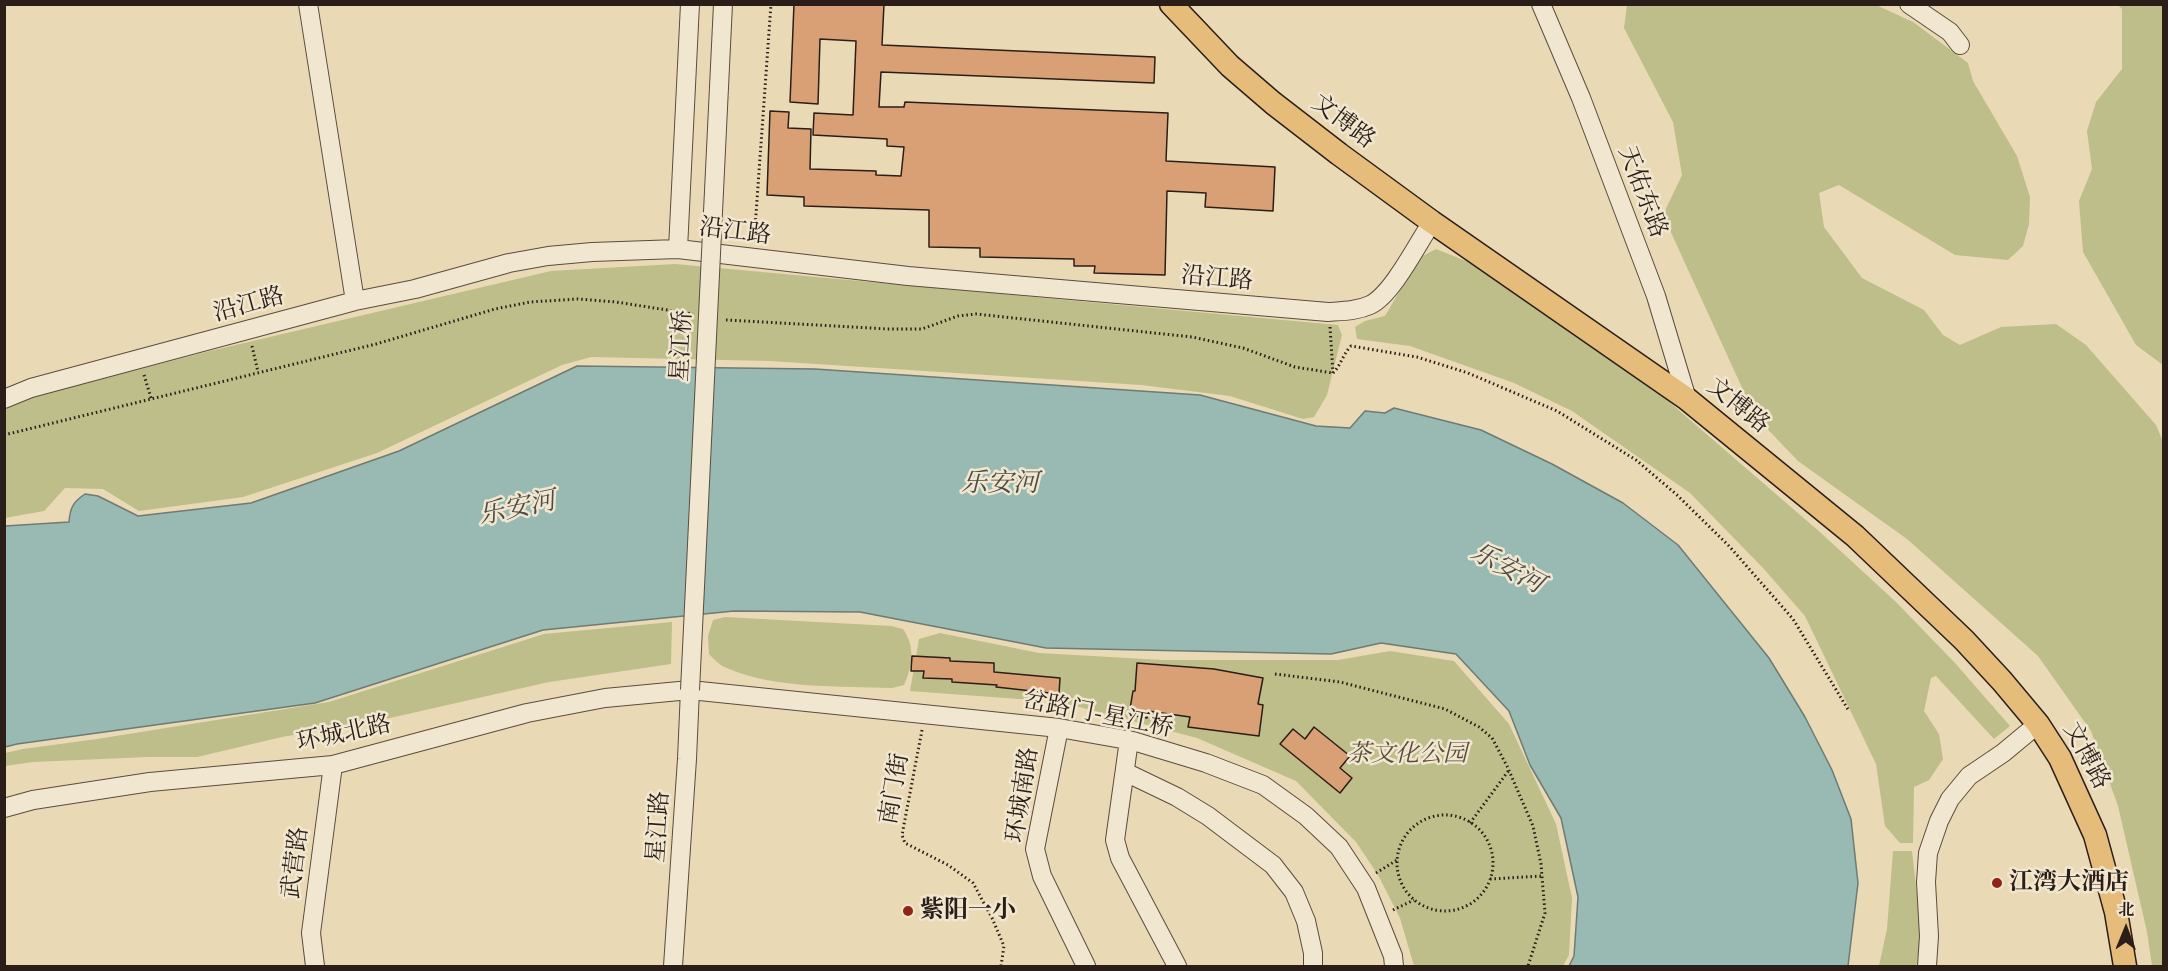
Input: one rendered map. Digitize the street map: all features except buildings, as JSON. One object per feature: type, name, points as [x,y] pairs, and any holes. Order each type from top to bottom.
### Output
[{"type":"main road","name":"文博路","points":[[1171,4],[1230,66],[1273,103],[1432,222],[1687,399],[1855,536],[1971,648],[2038,724],[2060,758],[2095,835],[2116,912],[2125,966]]},
{"type":"street","points":[[308,4],[355,301]]},
{"type":"street","points":[[678,249],[690,4]]},
{"type":"street","name":"星江桥","points":[[690,690],[723,4]]},
{"type":"street","name":"天佑东路","points":[[1541,4],[1581,98],[1656,296],[1687,399]]},
{"type":"street","points":[[1909,4],[1950,32],[1960,45]]},
{"type":"street","name":"沿江路","points":[[4,399],[31,388],[355,301],[415,290],[509,263],[548,256],[592,252],[678,249],[908,276],[1328,312],[1354,310],[1372,304],[1386,292],[1432,222]]},
{"type":"street","name":"岔路门-星江桥","points":[[690,690],[1059,728],[1129,740],[1206,763],[1263,785],[1306,816],[1339,847],[1362,881],[1393,956],[1394,966]]},
{"type":"street","name":"环城北路","points":[[4,808],[33,800],[150,782],[333,765],[527,713],[605,698],[690,690]]},
{"type":"street","name":"星江路","points":[[673,966],[690,690]]},
{"type":"street","points":[[1927,966],[1928,853],[1939,821],[1950,799],[1969,776],[2003,753],[2038,724]]},
{"type":"street","name":"环城南路","points":[[1059,728],[1035,849],[1042,876],[1086,966]]},
{"type":"street","points":[[1129,740],[1115,840],[1120,858],[1177,966]]},
{"type":"street","name":"武营路","points":[[315,966],[311,933],[333,765]]},
{"type":"street","points":[[1125,772],[1177,797],[1208,816],[1273,865],[1294,892],[1306,921],[1313,953],[1313,966]]},
{"type":"path","points":[[753,259],[771,4]]},
{"type":"path","points":[[4,435],[376,344],[495,309],[530,302],[587,300],[702,315]]},
{"type":"path","points":[[1328,312],[1333,373]]},
{"type":"path","points":[[722,319],[875,329],[922,329],[958,316],[987,315],[1192,337],[1243,348],[1295,367],[1333,373]]},
{"type":"path","points":[[248,330],[258,372]]},
{"type":"path","points":[[1333,373],[1340,366],[1346,351],[1351,346],[1417,357],[1468,373],[1557,411],[1636,460],[1677,495],[1728,546],[1793,619],[1849,711]]},
{"type":"path","points":[[140,359],[151,398]]},
{"type":"path","points":[[1275,674],[1340,682],[1445,709],[1479,727],[1492,738],[1509,770],[1533,826],[1542,876],[1545,912],[1528,966]]},
{"type":"path","name":"南门街","points":[[925,714],[902,835],[904,843],[948,865],[972,883],[992,918],[1004,946],[1001,966]]},
{"type":"path","points":[[1470,823],[1509,770]]},
{"type":"path","points":[[1447,815],[1463,819],[1477,827],[1487,840],[1493,856],[1493,872],[1487,888],[1464,908],[1449,911],[1434,910],[1414,900],[1408,894],[1400,881],[1397,860],[1398,850],[1405,836],[1416,825],[1431,817],[1447,815]]},
{"type":"path","points":[[1362,881],[1397,860]]},
{"type":"path","points":[[1490,879],[1542,876]]},
{"type":"path","points":[[1378,918],[1414,900]]},
{"type":"green space","points":[[1627,5],[1876,5],[1913,22],[1968,63],[1973,81],[2017,156],[2030,197],[2029,224],[2023,246],[2008,260],[1955,255],[1839,185],[1819,193],[1824,227],[1862,278],[1924,310],[1943,335],[1960,345],[2001,327],[2056,324],[2086,345],[2156,425],[2164,444],[2163,966],[2152,966],[2147,932],[2118,806],[2091,731],[2038,656],[1907,539],[1798,461],[1755,416],[1663,215],[1682,175],[1673,122],[1624,28]]},
{"type":"green space","points":[[2118,5],[2163,5],[2163,365],[2136,345],[2083,252],[2079,201],[2092,169],[2087,131],[2096,102],[2122,69],[2122,9]]},
{"type":"green space","points":[[1436,249],[1491,271],[1653,388],[1821,533],[1896,602],[1955,663],[2010,726],[1994,739],[1936,676],[1931,678],[1924,711],[1939,734],[1943,759],[1929,780],[1914,787],[1913,843],[1900,843],[1885,826],[1876,764],[1805,616],[1763,568],[1690,493],[1572,411],[1514,383],[1410,346],[1357,339],[1355,327],[1365,321],[1385,316],[1419,258]]},
{"type":"green space","points":[[675,264],[1338,325],[1342,335],[1327,395],[1314,417],[1303,419],[1230,396],[1141,385],[770,361],[591,357],[562,365],[377,453],[243,497],[139,511],[103,489],[65,488],[44,511],[5,518],[5,408],[32,397],[206,352],[551,271]]},
{"type":"green space","points":[[725,617],[891,626],[903,629],[911,649],[909,670],[904,685],[892,688],[808,685],[765,680],[745,675],[722,666],[709,654],[708,636],[713,620]]},
{"type":"green space","points":[[672,622],[671,664],[549,682],[390,718],[282,737],[197,757],[33,762],[5,766],[5,753],[23,749],[329,702],[544,634]]},
{"type":"green space","name":"茶文化公园","points":[[940,633],[1039,653],[1163,660],[1338,660],[1390,651],[1454,661],[1509,724],[1556,824],[1572,898],[1569,955],[1563,966],[1414,966],[1400,918],[1378,875],[1356,842],[1296,781],[1197,738],[1060,702],[910,691],[919,639]]},
{"type":"green space","points":[[1893,851],[1912,851],[1922,939],[1916,966],[1879,966],[1887,929]]},
{"type":"water","name":"乐安河","points":[[577,366],[815,369],[1200,395],[1316,426],[1350,428],[1365,411],[1385,413],[1394,408],[1481,430],[1552,464],[1623,503],[1678,545],[1769,658],[1805,717],[1832,770],[1851,819],[1858,883],[1848,966],[1569,966],[1574,956],[1578,897],[1561,818],[1530,765],[1509,711],[1456,654],[1381,643],[1331,654],[1046,648],[860,612],[734,611],[543,630],[315,703],[5,747],[5,526],[69,522],[73,506],[85,494],[98,496],[138,516],[251,503],[399,451]]},
{"type":"place","name":"江湾大酒店","points":[[1997,883]]},
{"type":"place","name":"紫阳一小","points":[[908,911]]}]
